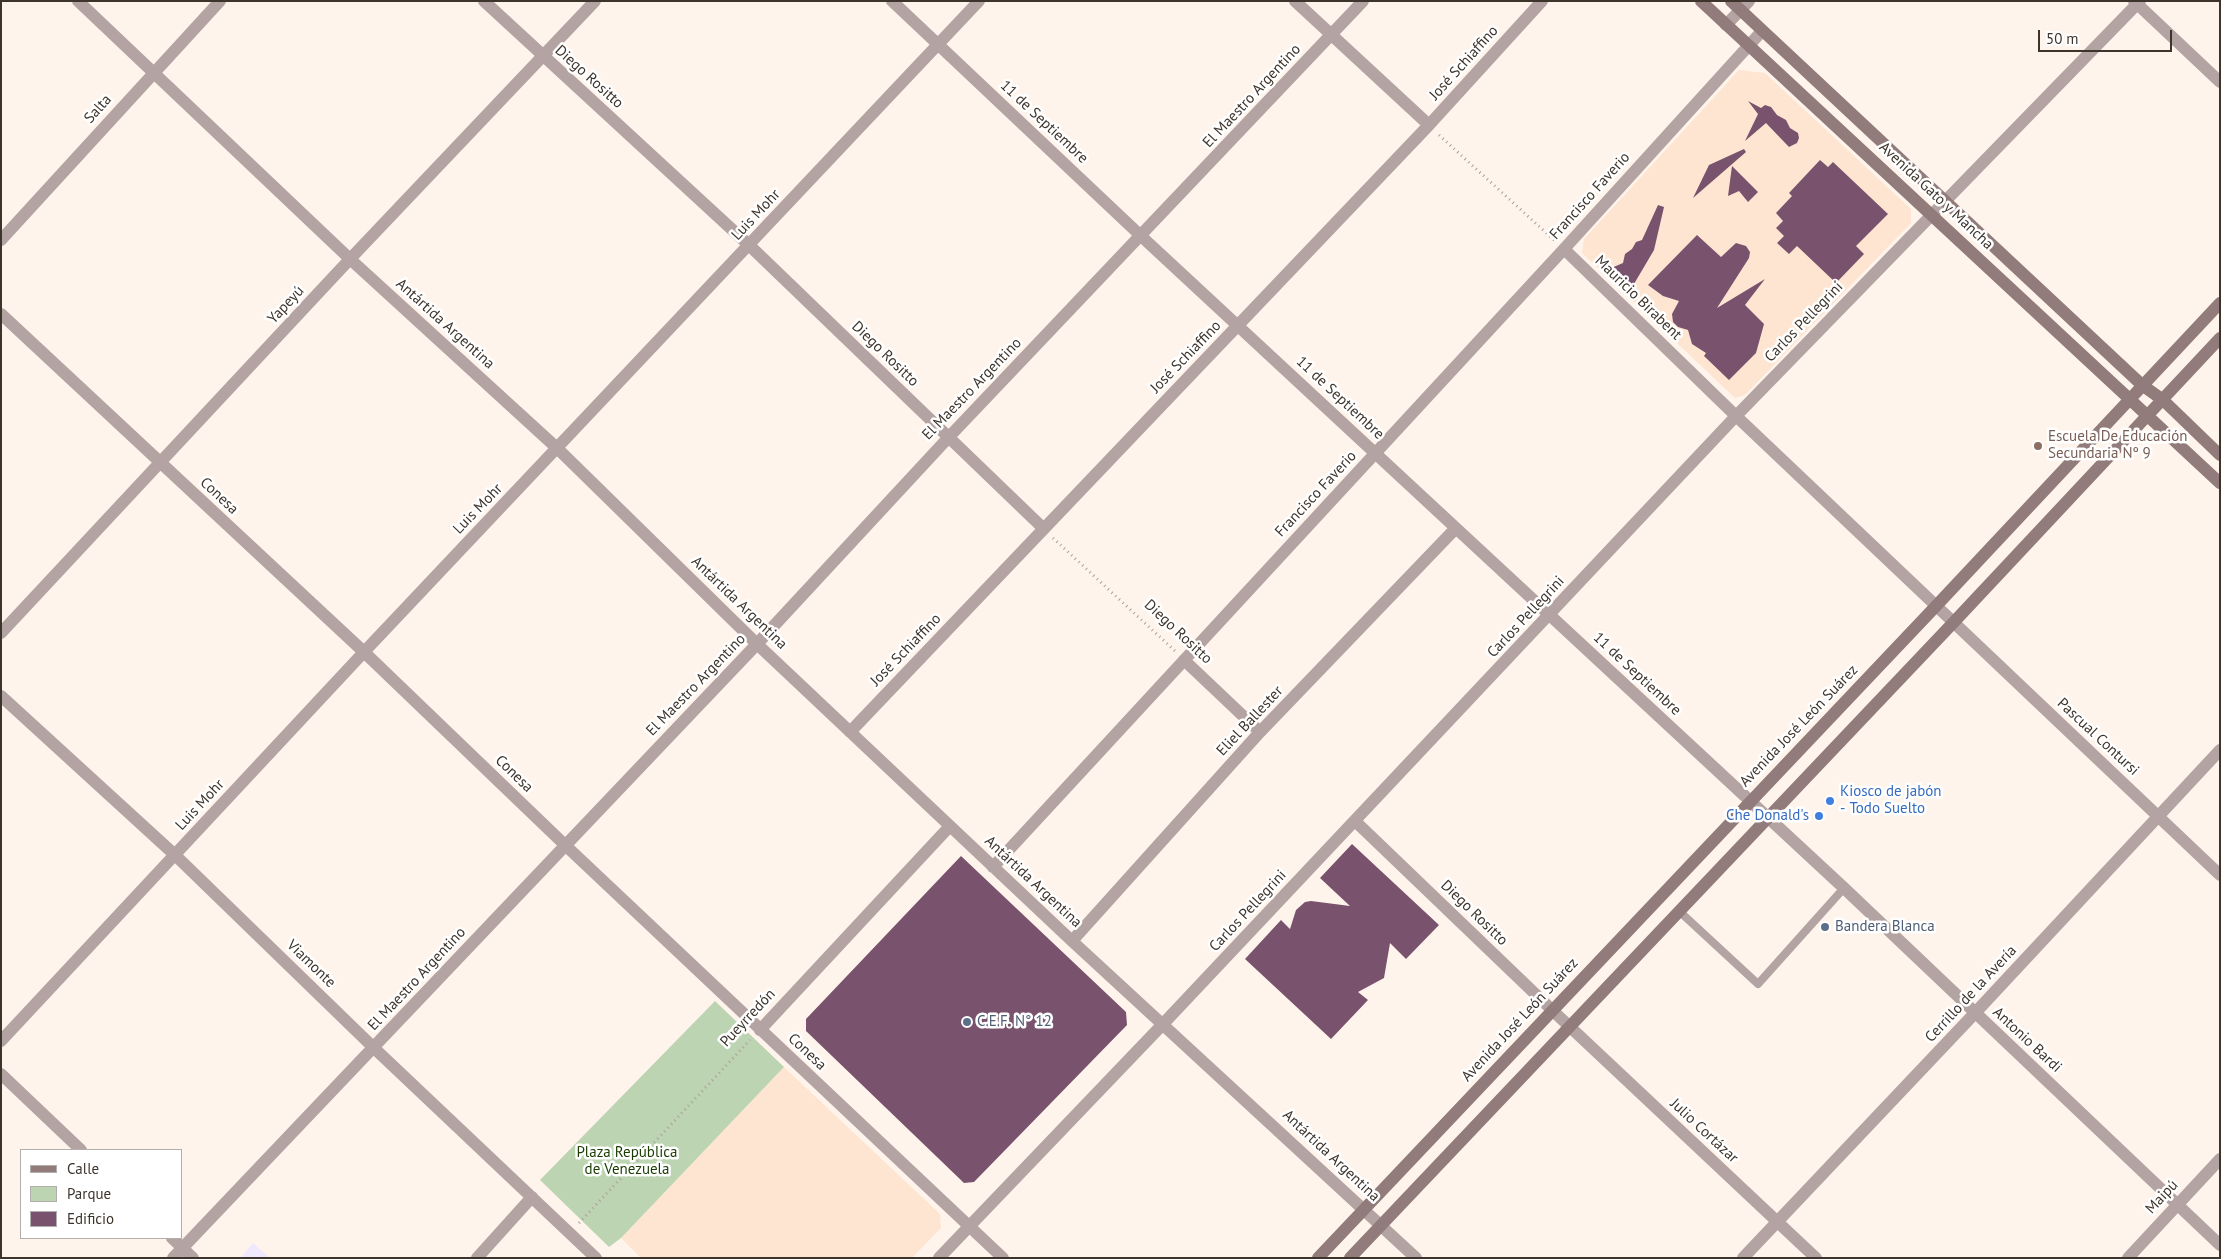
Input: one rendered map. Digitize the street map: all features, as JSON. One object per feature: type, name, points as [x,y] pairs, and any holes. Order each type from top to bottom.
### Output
[{"type":"main road","name":"Avenida Gato y Mancha","points":[[1701,1],[2149,415],[2220,483]]},
{"type":"main road","name":"Avenida Gato y Mancha","points":[[1740,4],[1762,31],[2142,385],[2163,400],[2220,455]]},
{"type":"main road","name":"Avenida José León Suárez","points":[[1318,1258],[1936,606],[2220,303]]},
{"type":"main road","points":[[1350,1258],[1953,623],[2220,338]]},
{"type":"street","name":"Antártida Argentina","points":[[78,1],[350,260],[558,449],[757,644],[1072,941],[1416,1258]]},
{"type":"street","name":"Salta","points":[[1,240],[220,1]]},
{"type":"street","name":"Diego Rositto","points":[[484,1],[750,246],[1044,529]]},
{"type":"street","name":"Yapeyú","points":[[1,633],[350,260],[596,1]]},
{"type":"street","name":"11 de Septiembre","points":[[892,1],[1141,236],[1768,817]]},
{"type":"street","name":"Luis Mohr","points":[[1,1041],[364,652],[939,46],[979,1]]},
{"type":"street","points":[[1294,1],[1429,125]]},
{"type":"street","name":"El Maestro Argentino","points":[[173,1258],[757,644],[948,438],[1363,1]]},
{"type":"street","name":"José Schiaffino","points":[[850,732],[1429,125],[1542,1]]},
{"type":"street","points":[[2137,2],[2220,82]]},
{"type":"street","name":"Carlos Pellegrini","points":[[939,1258],[1163,1024],[1736,416],[2137,2]]},
{"type":"street","points":[[1726,25],[1740,4]]},
{"type":"street","name":"Francisco Faverio","points":[[993,866],[1564,249],[1762,31]]},
{"type":"street","name":"Mauricio Birabent","points":[[1564,249],[1953,623]]},
{"type":"street","name":"Conesa","points":[[1,314],[364,652],[565,845],[1002,1258]]},
{"type":"street","name":"Eliel Ballester","points":[[1072,941],[1260,732],[1456,528]]},
{"type":"street","name":"Pascual Contursi","points":[[1953,623],[2220,875]]},
{"type":"street","name":"Diego Rositto","points":[[1184,660],[1260,732]]},
{"type":"street","name":"Viamonte","points":[[1,696],[175,855],[374,1048],[596,1258]]},
{"type":"street","name":"Cerrillo de la Avería","points":[[1744,1258],[2220,750]]},
{"type":"street","name":"Antonio Bardi","points":[[1768,817],[2220,1245]]},
{"type":"street","name":"Diego Rositto","points":[[1355,820],[1570,1028]]},
{"type":"street","name":"Pueyrredón","points":[[760,1030],[950,826]]},
{"type":"street","name":"Julio Cortázar","points":[[1570,1028],[1816,1258]]},
{"type":"street","points":[[1,1074],[80,1149]]},
{"type":"street","name":"Maipú","points":[[2128,1258],[2220,1159]]},
{"type":"street","points":[[476,1258],[532,1197]]},
{"type":"street","points":[[173,1239],[194,1258]]},
{"type":"lane","points":[[1679,911],[1758,984],[1844,888]]},
{"type":"path","points":[[1429,125],[1564,249]]},
{"type":"path","name":"Diego Rositto","points":[[1044,529],[1184,660]]},
{"type":"path","name":"Pueyrredón","points":[[570,1233],[760,1030]]},
{"type":"shaded area","points":[[1739,70],[1765,73],[1911,209],[1911,223],[1745,395],[1735,398],[1582,253],[1584,239]]},
{"type":"shaded area","points":[[784,1067],[940,1214],[941,1228],[912,1258],[641,1258],[621,1238]]},
{"type":"shaded area","points":[[253,1243],[270,1258],[240,1258]]},
{"type":"green space","name":"Plaza República de Venezuela","points":[[715,1001],[784,1067],[621,1238],[609,1247],[540,1180]]},
{"type":"building","points":[[1748,101],[1761,108],[1765,105],[1771,107],[1777,115],[1786,120],[1790,128],[1798,133],[1797,143],[1789,147],[1766,123],[1745,141],[1758,114]]},
{"type":"building","points":[[1744,149],[1746,152],[1693,198],[1709,165]]},
{"type":"building","points":[[1820,160],[1828,167],[1833,162],[1888,214],[1856,246],[1864,254],[1836,283],[1797,246],[1789,254],[1777,243],[1784,236],[1776,228],[1783,221],[1776,213],[1792,196],[1789,193]]},
{"type":"building","points":[[1732,166],[1758,192],[1748,202],[1739,191],[1728,196]]},
{"type":"building","points":[[1658,205],[1664,207],[1654,250],[1631,289],[1623,278],[1602,272],[1623,263],[1625,254],[1632,249],[1636,242],[1642,240]]},
{"type":"building","points":[[1697,235],[1721,257],[1736,243],[1746,246],[1750,252],[1749,258],[1717,308],[1765,279],[1745,305],[1764,324],[1756,353],[1729,380],[1704,356],[1706,353],[1692,344],[1688,330],[1678,327],[1673,322],[1672,314],[1679,301],[1663,296],[1648,285]]},
{"type":"building","points":[[1352,844],[1439,925],[1406,959],[1390,943],[1384,978],[1358,992],[1368,1000],[1331,1039],[1245,959],[1281,920],[1290,929],[1296,910],[1305,902],[1311,901],[1350,906],[1320,878]]},
{"type":"building","name":"C.E.F. N° 12","points":[[961,856],[1126,1012],[1127,1025],[974,1182],[964,1183],[806,1031],[806,1019]]},
{"type":"place","name":"Escuela De Educación Secundaria Nº 9","points":[[2038,446]]},
{"type":"place","name":"Kiosco de jabón - Todo Suelto","points":[[1830,801]]},
{"type":"place","name":"Che Donald's","points":[[1819,816]]},
{"type":"place","name":"Bandera Blanca","points":[[1825,927]]},
{"type":"place","name":"C.E.F. N° 12","points":[[967,1022]]}]
